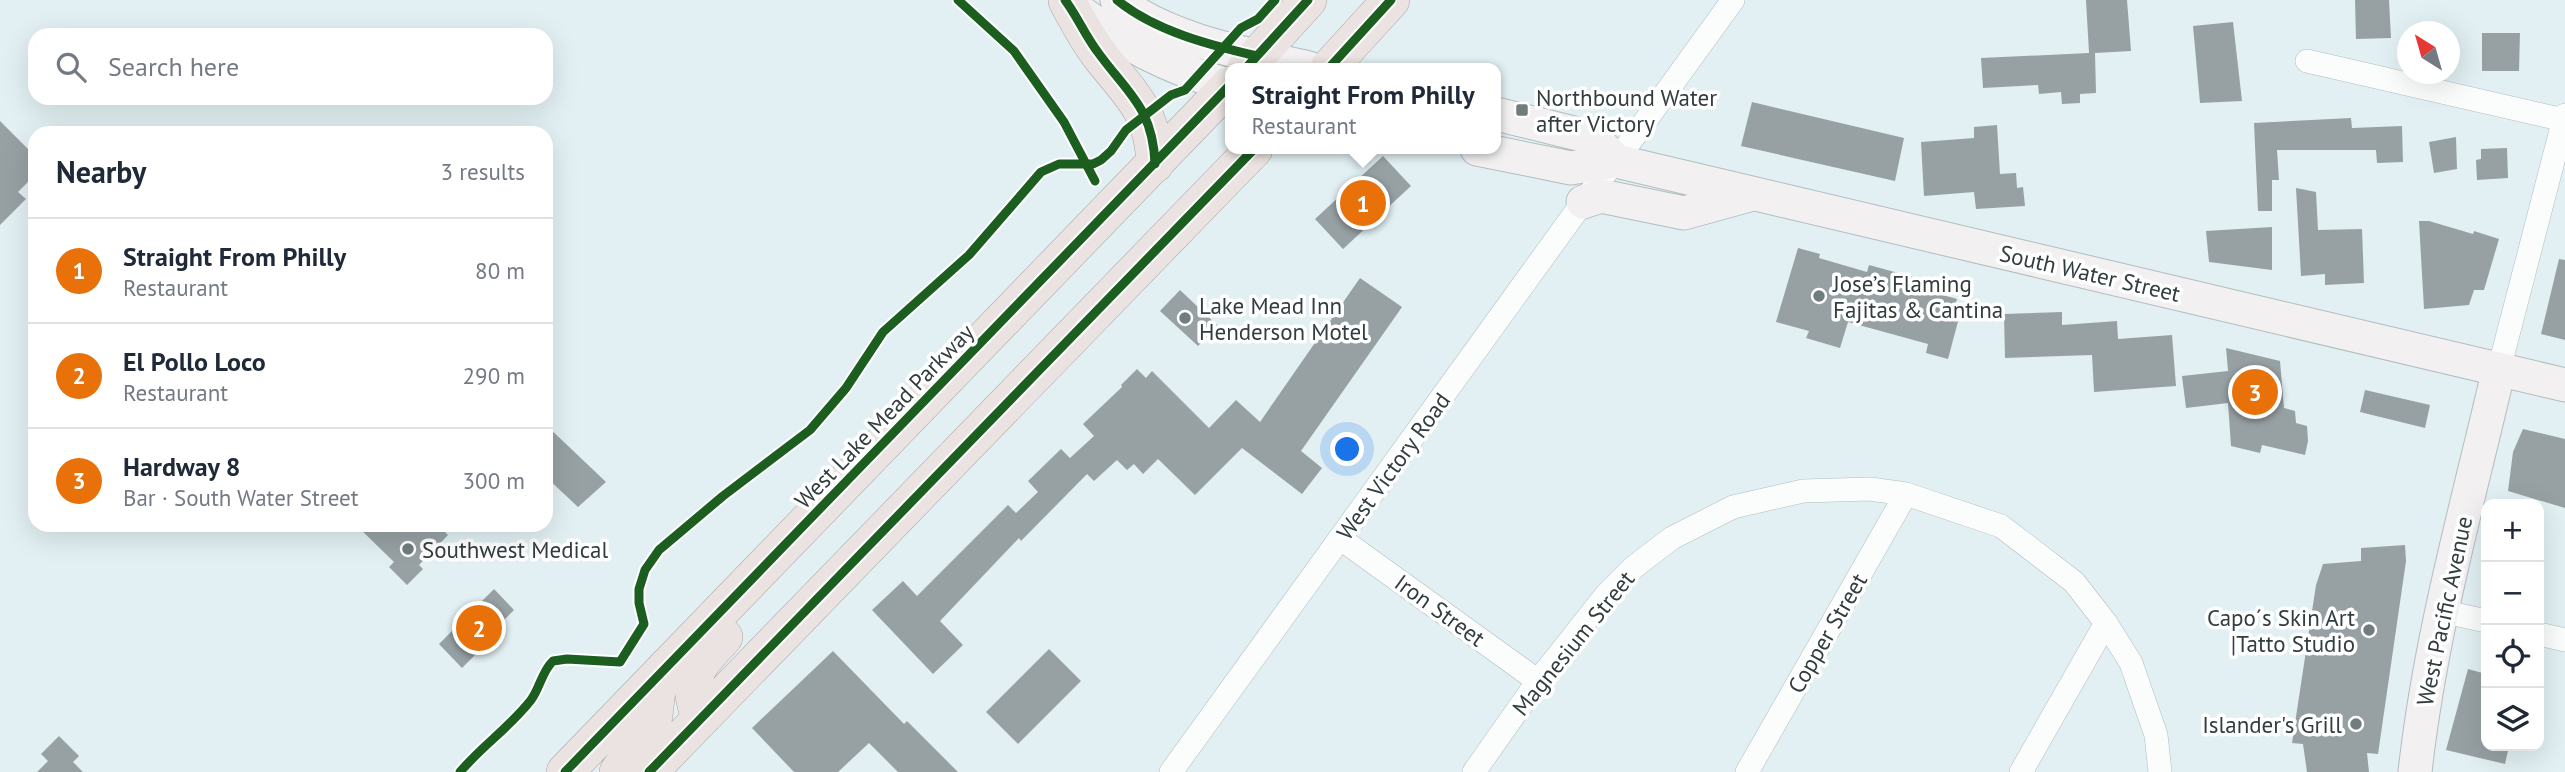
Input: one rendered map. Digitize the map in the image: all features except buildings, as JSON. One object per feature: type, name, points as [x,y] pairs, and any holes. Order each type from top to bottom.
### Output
[{"type":"main road","points":[[1117,0],[1131,12],[1191,38],[1272,63]]},
{"type":"main road","points":[[1276,63],[1308,0]]},
{"type":"main road","points":[[1334,63],[1391,0]]},
{"type":"main road","points":[[1066,1],[1128,45],[1192,75],[1225,85]]},
{"type":"main road","points":[[1066,1],[1088,38],[1146,116],[1154,140],[1155,164]]},
{"type":"main road","name":"West Lake Mead Parkway","points":[[565,772],[1225,91]]},
{"type":"main road","points":[[1501,115],[1594,138],[1616,161]]},
{"type":"main road","points":[[649,772],[1249,154]]},
{"type":"main road","name":"South Water Street","points":[[1501,154],[1571,168],[1616,161],[2565,385]]},
{"type":"main road","points":[[1583,202],[1601,196],[1685,214],[1755,194]]},
{"type":"main road","name":"West Pacific Avenue","points":[[2415,772],[2422,712],[2441,611],[2499,369]]},
{"type":"main road","points":[[700,719],[692,695],[695,668],[783,574],[800,530]]},
{"type":"main road","points":[[618,772],[653,722],[659,675]]},
{"type":"street","name":"West Victory Road","points":[[1171,772],[1583,202],[1734,0]]},
{"type":"street","points":[[2307,61],[2564,118],[2499,369]]},
{"type":"street","name":"Magnesium Street","points":[[1474,772],[1538,681],[1606,595],[1634,567],[1672,538],[1733,507],[1803,491],[1870,488],[1906,494],[2001,527],[2074,582],[2106,623],[2131,663],[2156,735],[2160,772]]},
{"type":"street","name":"Copper Street","points":[[1747,772],[1906,494]]},
{"type":"street","name":"Iron Street","points":[[1341,539],[1538,681]]},
{"type":"street","points":[[2441,611],[2481,620]]},
{"type":"street","points":[[2021,772],[2106,623]]},
{"type":"street","points":[[2544,635],[2565,640]]},
{"type":"cycle path","points":[[958,0],[1014,51],[1064,122],[1095,181]]},
{"type":"cycle path","points":[[1065,0],[1093,45],[1144,114],[1153,145],[1155,164]]},
{"type":"cycle path","points":[[1117,0],[1165,28],[1202,42],[1257,56]]},
{"type":"cycle path","points":[[460,772],[523,710],[553,661],[567,659],[620,662],[644,624],[639,589],[645,570],[659,550],[723,496],[810,430],[846,388],[883,332],[969,255],[1041,172],[1059,164],[1093,164],[1101,160],[1126,130],[1171,95],[1185,90],[1241,28],[1258,19],[1275,0]]},
{"type":"cycle path","points":[[1251,63],[1308,0]]},
{"type":"cycle path","points":[[1334,63],[1391,0]]},
{"type":"cycle path","points":[[565,772],[1225,90]]},
{"type":"cycle path","points":[[649,772],[1249,154]]},
{"type":"place","name":"Northbound Water after Victory","points":[[1522,110]]},
{"type":"place","name":"Straight From Philly","points":[[1363,203]]},
{"type":"place","name":"Jose’s Flaming Fajitas & Cantina","points":[[1819,296]]},
{"type":"place","name":"Lake Mead Inn Henderson Motel","points":[[1185,318]]},
{"type":"place","name":"Hardway 8","points":[[2255,392]]},
{"type":"place","name":"Southwest Medical","points":[[408,549]]},
{"type":"place","name":"El Pollo Loco","points":[[479,628]]},
{"type":"place","name":"Capo´s Skin Art |Tatto Studio","points":[[2369,630]]},
{"type":"place","name":"Islander's Grill","points":[[2356,724]]}]
